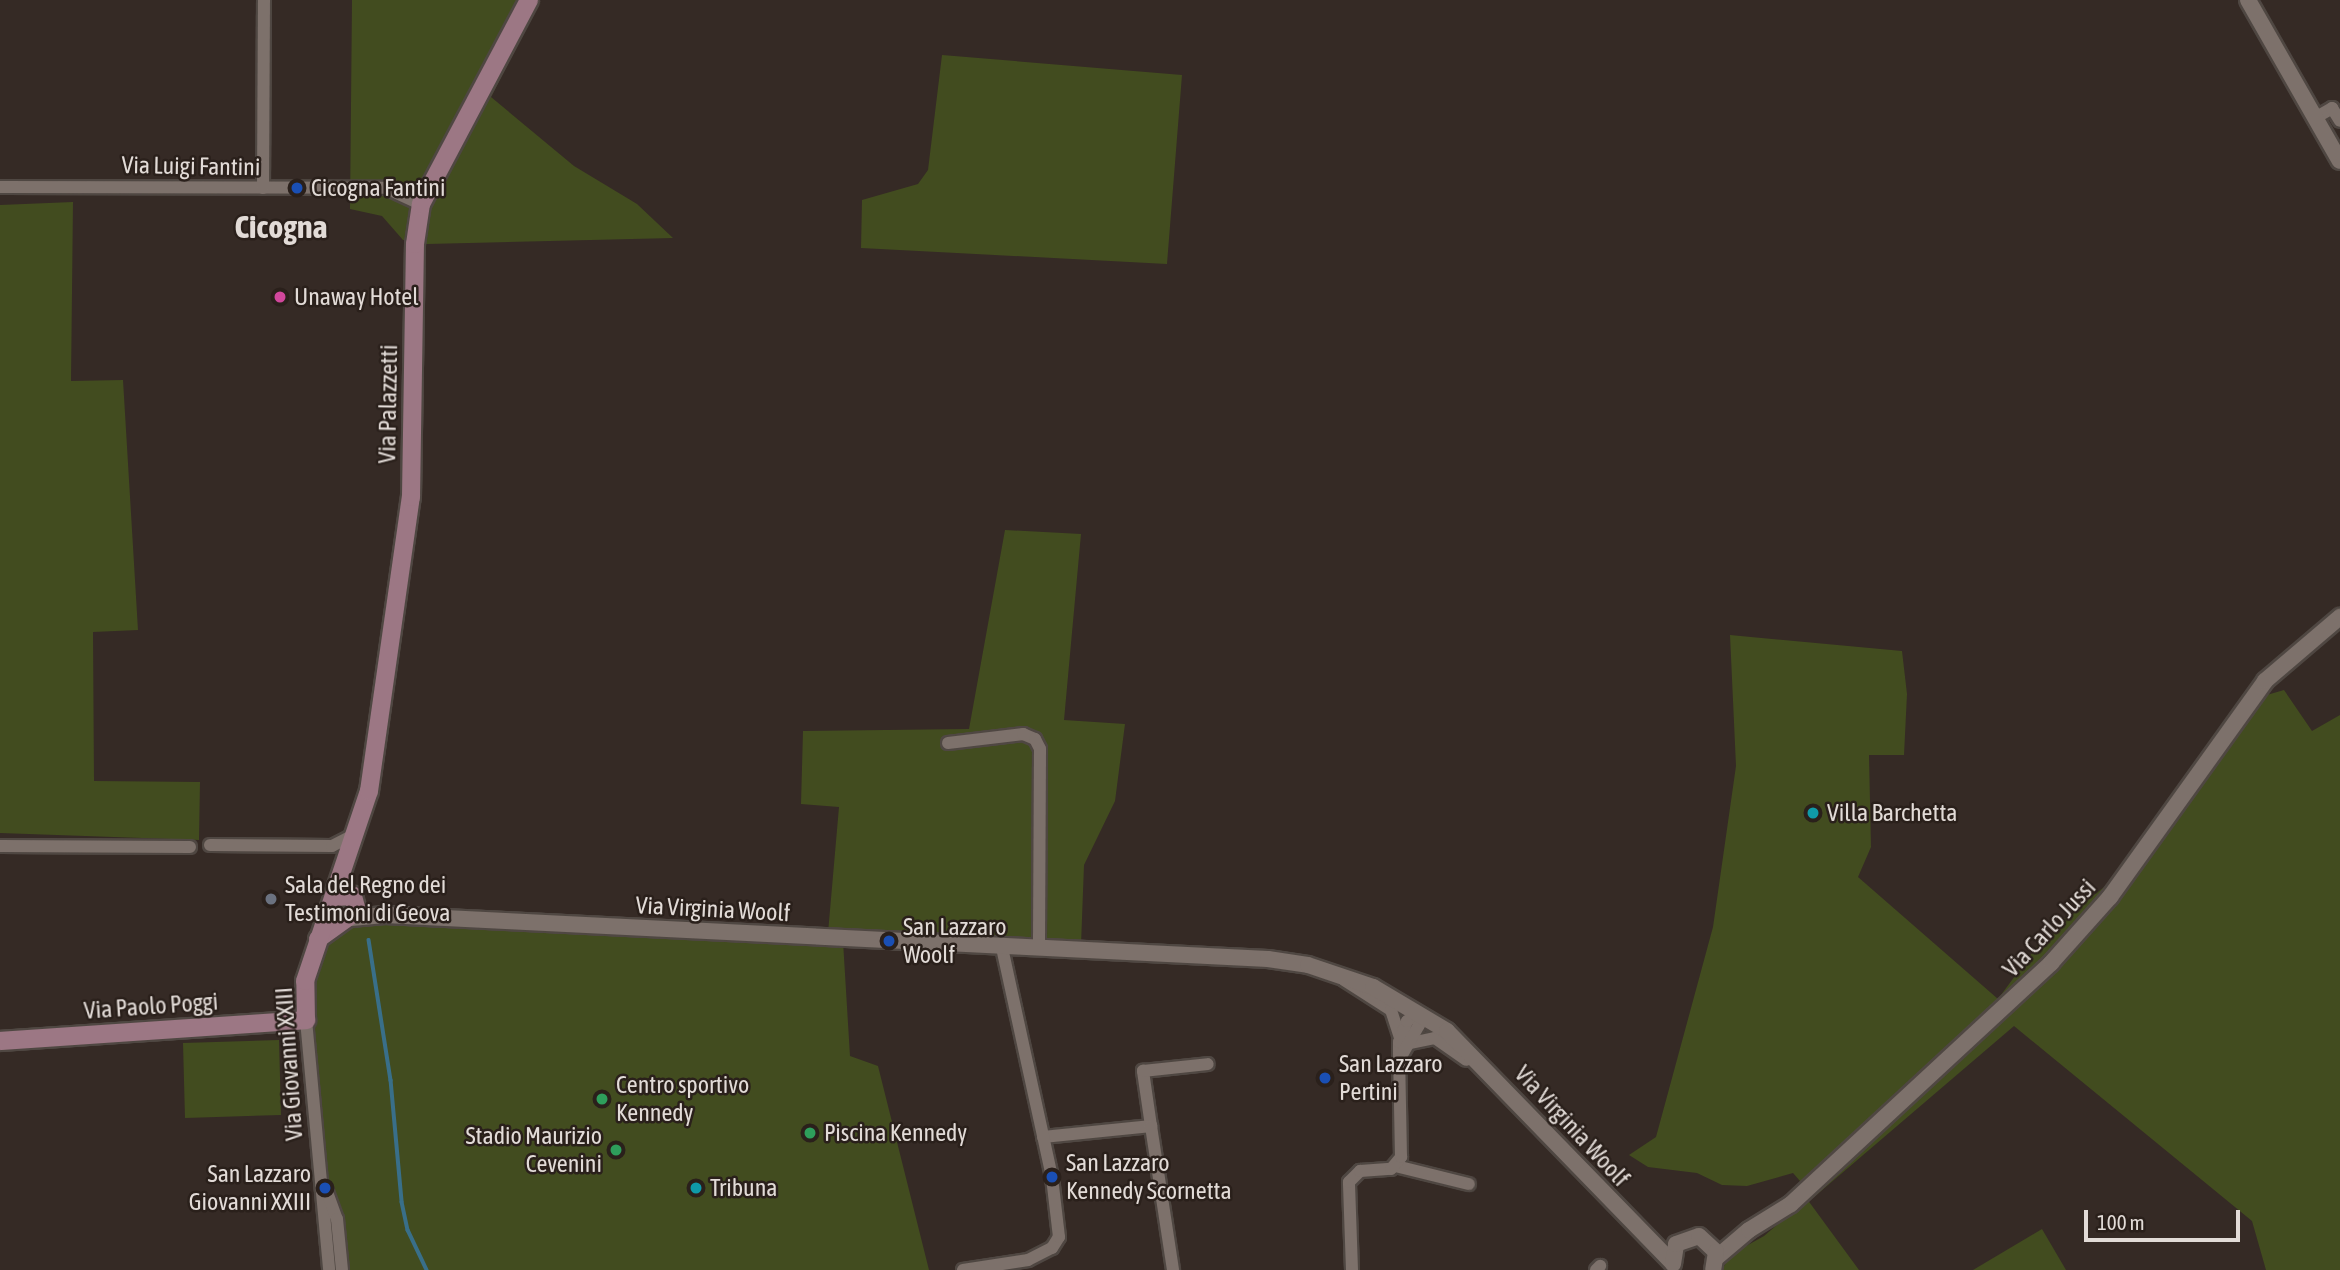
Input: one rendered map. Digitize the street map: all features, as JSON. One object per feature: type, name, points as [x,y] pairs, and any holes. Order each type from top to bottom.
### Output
[{"type":"main road","name":"Via Palazzetti","points":[[345,907],[348,861],[369,791],[411,497],[415,244],[421,204],[529,0]]},
{"type":"main road","name":"Via Palazzetti","points":[[345,907],[358,832]]},
{"type":"main road","name":"Via Giovanni XXIII","points":[[306,1020],[305,981],[318,939],[345,907]]},
{"type":"main road","name":"Via Paolo Poggi","points":[[0,1041],[306,1020]]},
{"type":"street","points":[[263,188],[264,0]]},
{"type":"street","points":[[2249,0],[2315,118],[2339,155]]},
{"type":"street","points":[[2315,118],[2332,108],[2340,121]]},
{"type":"street","name":"Via Luigi Fantini","points":[[0,187],[386,188],[421,204]]},
{"type":"street","name":"Via Carlo Jussi","points":[[1714,1264],[1749,1230],[1791,1204],[2051,963],[2110,897],[2265,681],[2340,617]]},
{"type":"street","points":[[948,743],[1023,734],[1035,739],[1040,749],[1039,948]]},
{"type":"street","points":[[210,845],[332,846],[358,832]]},
{"type":"street","points":[[0,846],[190,847]]},
{"type":"street","points":[[332,846],[348,861]]},
{"type":"street","name":"Via Virginia Woolf","points":[[345,907],[385,915],[1268,959],[1339,975],[1419,1013],[1447,1031],[1487,1068],[1624,1214],[1658,1243],[1674,1268]]},
{"type":"street","points":[[963,1270],[996,1269],[1039,1256],[1059,1237],[1058,1209],[1002,947]]},
{"type":"street","name":"Via Virginia Woolf","points":[[1339,975],[1391,1010],[1403,1041],[1435,1038],[1469,1062],[1487,1068]]},
{"type":"street","points":[[1396,1166],[1401,1157],[1399,1060],[1410,1017],[1419,1013]]},
{"type":"street","name":"Via Giovanni XXIII","points":[[306,1020],[325,1188],[329,1270]]},
{"type":"street","points":[[1173,1270],[1143,1071],[1208,1064]]},
{"type":"street","points":[[1043,1136],[1151,1126]]},
{"type":"street","points":[[1352,1270],[1349,1182],[1360,1171],[1396,1166],[1469,1184]]},
{"type":"street","name":"Via Giovanni XXIII","points":[[325,1188],[337,1220],[342,1270]]},
{"type":"street","name":"Via Virginia Woolf","points":[[1624,1214],[1661,1233],[1698,1238]]},
{"type":"street","name":"Via Carlo Jussi","points":[[1698,1238],[1749,1230]]},
{"type":"street","points":[[1674,1268],[1676,1244],[1698,1238],[1714,1264]]},
{"type":"green space","points":[[352,0],[532,0],[525,31],[491,97],[574,166],[637,204],[673,238],[427,244],[403,240],[382,216],[350,209]]},
{"type":"green space","points":[[942,55],[1182,75],[1167,264],[861,248],[862,200],[918,184],[928,170]]},
{"type":"green space","points":[[73,202],[71,381],[123,380],[138,630],[93,632],[94,781],[200,782],[199,840],[0,833],[0,205]]},
{"type":"green space","name":"Centro sportivo Kennedy","points":[[1005,530],[1081,534],[1064,720],[1125,724],[1115,801],[1084,865],[1081,945],[843,941],[850,1056],[878,1066],[929,1270],[333,1270],[303,1020],[326,939],[346,926],[387,922],[828,933],[839,807],[801,804],[803,731],[969,729]]},
{"type":"green space","points":[[1730,635],[1902,651],[1907,694],[1904,755],[1869,755],[1871,847],[1858,877],[1998,999],[2049,930],[2126,870],[2236,704],[2284,690],[2312,731],[2340,715],[2340,1270],[2266,1270],[2252,1221],[2014,1026],[1814,1197],[1793,1173],[1747,1186],[1722,1185],[1697,1173],[1648,1167],[1629,1155],[1656,1137],[1713,927],[1736,766]]},
{"type":"green space","points":[[279,1040],[281,1115],[185,1118],[183,1043]]},
{"type":"green space","points":[[1807,1199],[1859,1270],[1722,1270],[1730,1255],[1764,1236]]},
{"type":"green space","points":[[2042,1229],[2066,1270],[1973,1270]]},
{"type":"water","points":[[1350,1061],[1371,1061],[1371,1071],[1350,1071]]},
{"type":"waterway","points":[[369,940],[391,1080],[402,1202],[408,1230],[427,1270]]},
{"type":"place","name":"Cicogna Fantini","points":[[297,188]]},
{"type":"place","name":"Unaway Hotel","points":[[280,297]]},
{"type":"place","name":"Villa Barchetta","points":[[1813,813]]},
{"type":"place","name":"Sala del Regno dei Testimoni di Geova","points":[[271,899]]},
{"type":"place","name":"San Lazzaro Woolf","points":[[889,941]]},
{"type":"place","name":"San Lazzaro Pertini","points":[[1325,1078]]},
{"type":"place","name":"Centro sportivo Kennedy","points":[[602,1099]]},
{"type":"place","name":"Piscina Kennedy","points":[[810,1133]]},
{"type":"place","name":"Stadio Maurizio Cevenini","points":[[616,1150]]},
{"type":"place","name":"San Lazzaro Kennedy Scornetta","points":[[1052,1177]]},
{"type":"place","name":"San Lazzaro Giovanni XXIII","points":[[325,1188]]},
{"type":"place","name":"Tribuna","points":[[696,1188]]},
{"type":"district","name":"Cicogna","points":[[281,227]]}]
